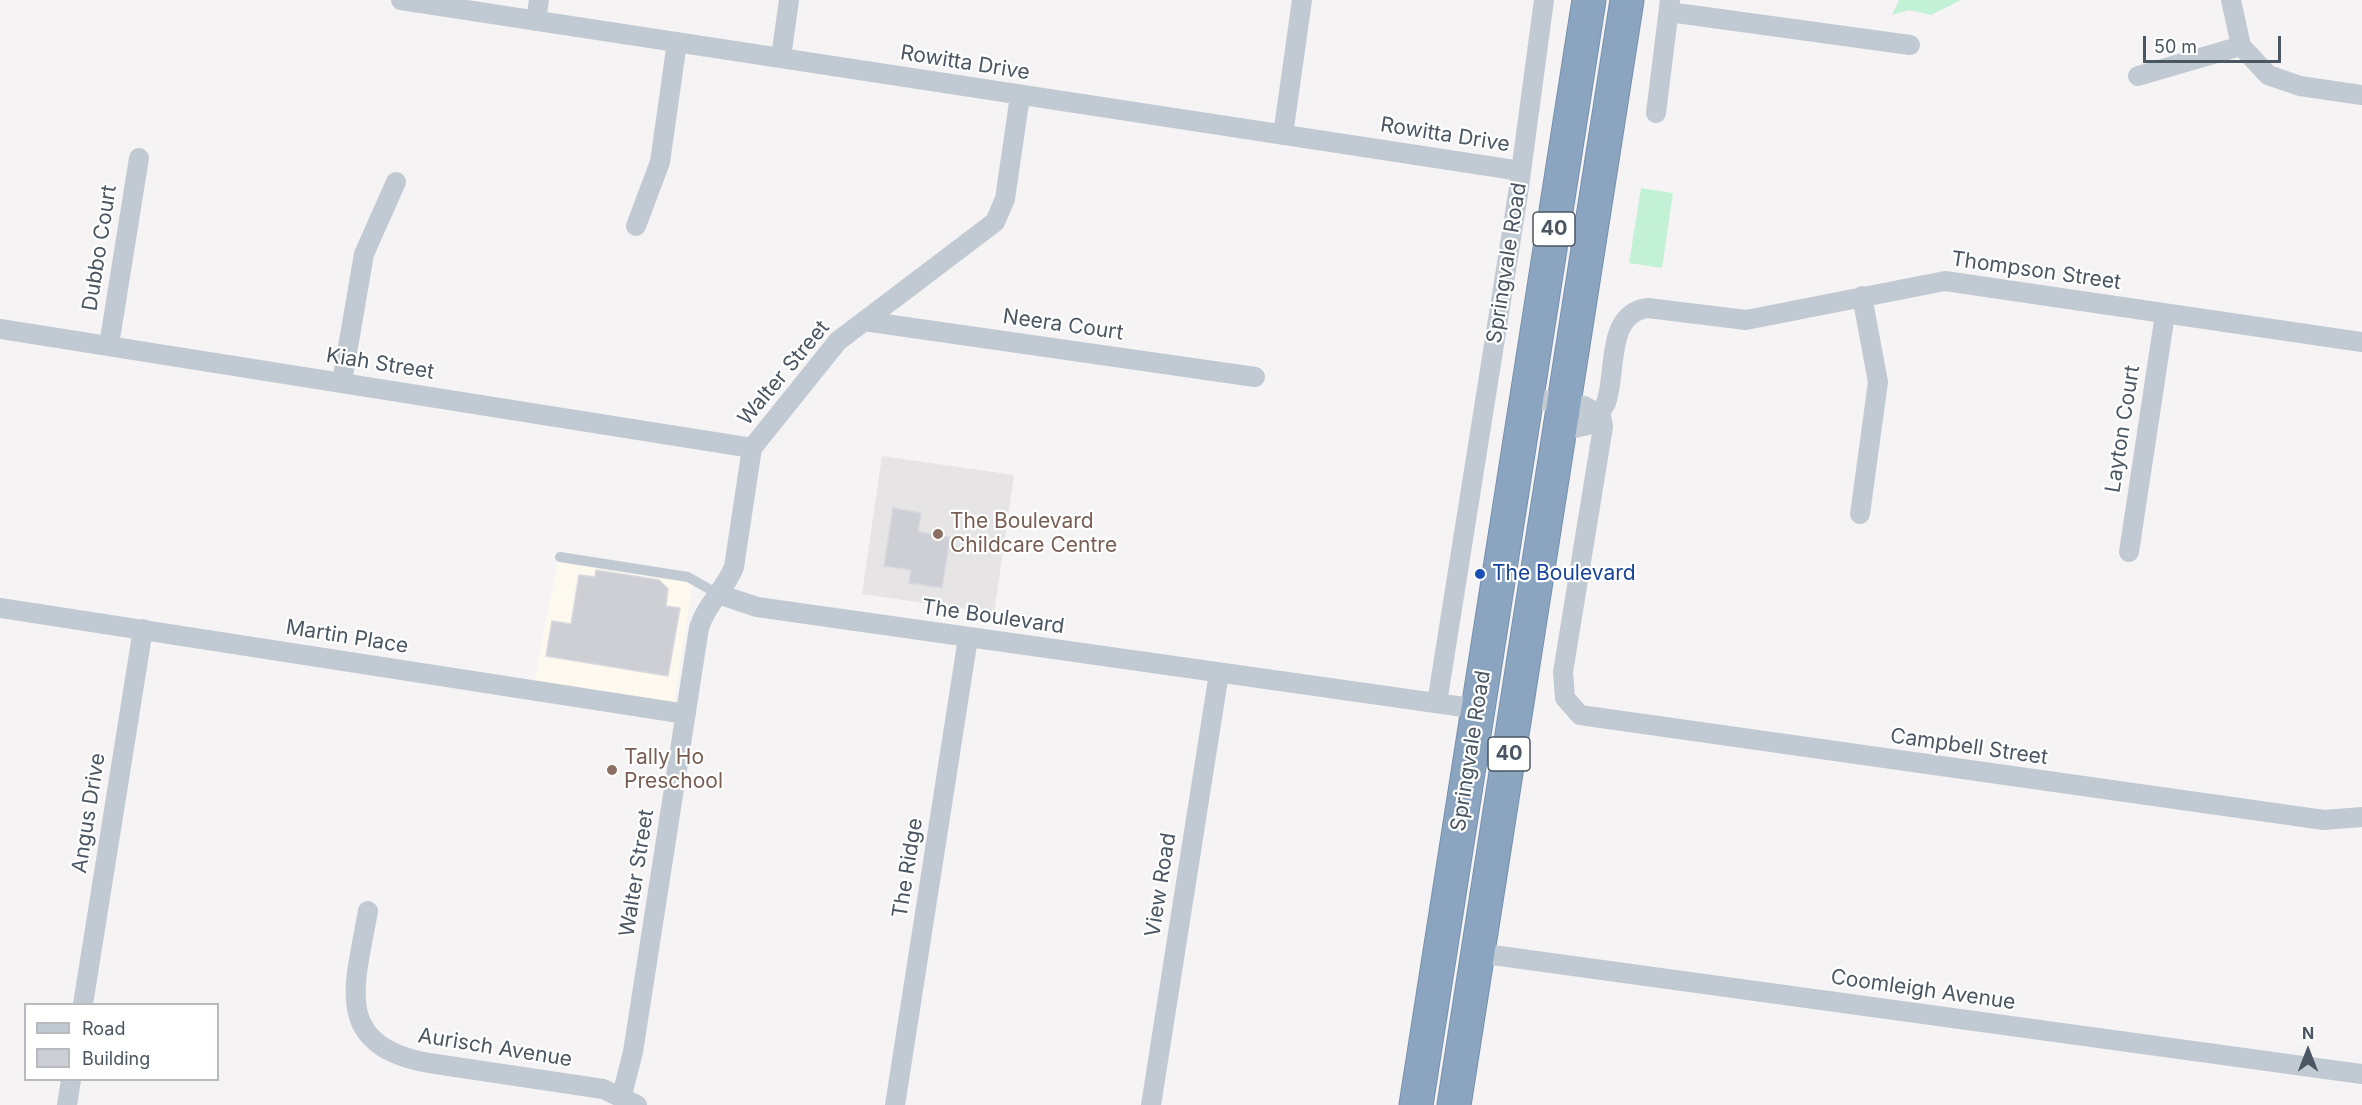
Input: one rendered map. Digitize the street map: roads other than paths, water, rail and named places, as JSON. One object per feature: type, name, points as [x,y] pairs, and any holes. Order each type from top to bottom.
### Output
[{"type":"highway","name":"Springvale Road","points":[[1416,1105],[1589,0]]},
{"type":"highway","name":"Springvale Road","points":[[1454,1105],[1627,0]]},
{"type":"street","name":"Rowitta Drive","points":[[401,0],[1521,171]]},
{"type":"street","points":[[537,21],[539,0]]},
{"type":"street","points":[[781,57],[789,0]]},
{"type":"street","points":[[1283,135],[1302,0]]},
{"type":"street","name":"Springvale Road","points":[[1437,703],[1521,171],[1544,0]]},
{"type":"street","points":[[2231,0],[2241,46],[2268,75],[2300,86],[2362,95]]},
{"type":"street","points":[[1656,113],[1669,6],[1911,45]]},
{"type":"street","points":[[636,226],[660,162],[677,42]]},
{"type":"street","points":[[2139,75],[2241,46]]},
{"type":"street","name":"Walter Street","points":[[630,1100],[633,1052],[699,628],[705,610],[734,567],[752,448],[838,341],[995,222],[1005,199],[1020,96]]},
{"type":"street","name":"Dubbo Court","points":[[109,345],[139,158]]},
{"type":"street","points":[[342,382],[364,254],[396,182]]},
{"type":"street","name":"Thompson Street","points":[[1598,412],[1605,404],[1608,393],[1620,326],[1634,312],[1654,308],[1746,320],[1945,281],[2362,342]]},
{"type":"street","points":[[1860,513],[1878,381],[1862,296]]},
{"type":"street","name":"Layton Court","points":[[2128,552],[2166,314]]},
{"type":"street","name":"Neera Court","points":[[864,321],[1255,377]]},
{"type":"street","name":"Kiah Street","points":[[0,329],[752,448]]},
{"type":"street","points":[[1527,398],[1562,417],[1588,425],[1598,412],[1584,406],[1562,417]]},
{"type":"street","name":"Campbell Street","points":[[1598,412],[1603,427],[1563,672],[1563,690],[1572,709],[1585,717],[2324,820],[2361,811]]},
{"type":"street","name":"The Boulevard","points":[[717,594],[757,607],[1478,709]]},
{"type":"street","name":"Martin Place","points":[[0,608],[686,714]]},
{"type":"street","name":"Angus Drive","points":[[83,1003],[143,629]]},
{"type":"street","name":"The Ridge","points":[[895,1105],[968,638]]},
{"type":"street","name":"View Road","points":[[1151,1105],[1219,673]]},
{"type":"street","name":"Aurisch Avenue","points":[[368,911],[356,982],[356,1005],[368,1034],[385,1050],[418,1061],[592,1087],[630,1100]]},
{"type":"street","name":"Coomleigh Avenue","points":[[1478,953],[2362,1074]]},
{"type":"street","points":[[67,1105],[71,1081]]},
{"type":"lane","points":[[560,557],[688,577],[717,594]]},
{"type":"place","name":"The Boulevard Childcare Centre","points":[[938,534]]},
{"type":"place","name":"The Boulevard","points":[[1480,574]]},
{"type":"place","name":"Tally Ho Preschool","points":[[612,770]]}]
